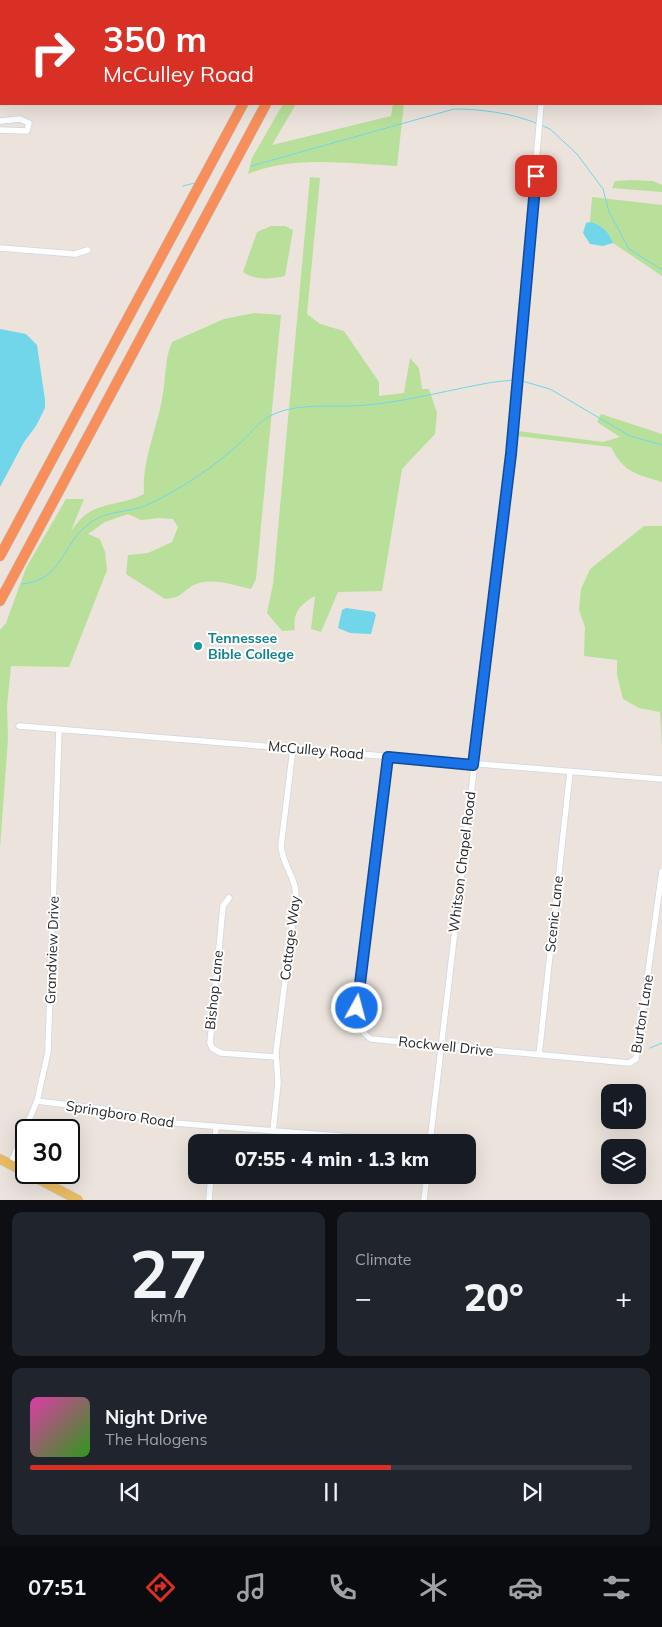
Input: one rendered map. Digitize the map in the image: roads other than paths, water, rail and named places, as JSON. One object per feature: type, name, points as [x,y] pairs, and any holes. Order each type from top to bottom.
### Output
[{"type":"highway","points":[[0,556],[242,105]]},
{"type":"highway","points":[[0,600],[265,105]]},
{"type":"main road","points":[[0,1159],[78,1200]]},
{"type":"street","name":"Whitson Chapel Road","points":[[431,1134],[511,454],[541,105]]},
{"type":"street","points":[[0,121],[25,120],[29,127],[27,131],[22,132],[0,130]]},
{"type":"street","points":[[0,248],[75,254],[88,250]]},
{"type":"street","name":"McCulley Road","points":[[19,726],[293,748],[473,765],[662,779]]},
{"type":"street","name":"Grandview Drive","points":[[10,1164],[37,1101],[48,1052],[59,729]]},
{"type":"street","name":"Cottage Way","points":[[273,1131],[278,1083],[276,1057],[296,896],[293,879],[282,858],[280,846],[293,748]]},
{"type":"street","name":"Rockwell Drive","points":[[388,757],[357,1008],[358,1023],[363,1034],[371,1038],[440,1046],[629,1063]]},
{"type":"street","name":"Scenic Lane","points":[[539,1055],[570,772]]},
{"type":"street","name":"Burton Lane","points":[[629,1063],[636,1059],[639,1051],[662,872]]},
{"type":"street","name":"Bishop Lane","points":[[229,898],[223,906],[210,1043],[212,1048],[221,1053],[276,1057]]},
{"type":"street","name":"Springboro Road","points":[[37,1101],[216,1128],[311,1134]]},
{"type":"street","points":[[216,1128],[216,1134]]},
{"type":"street","points":[[209,1200],[210,1184]]},
{"type":"street","points":[[424,1200],[426,1184]]},
{"type":"water","points":[[590,222],[604,230],[610,236],[613,243],[603,246],[590,244],[583,233],[586,223]]},
{"type":"water","points":[[0,329],[26,334],[37,345],[45,408],[0,487]]},
{"type":"water","points":[[346,608],[374,612],[376,615],[371,634],[350,633],[338,628],[342,610]]},
{"type":"waterway","points":[[251,166],[454,109],[495,112],[536,123]]},
{"type":"waterway","points":[[543,126],[550,129],[577,154],[603,189],[609,212],[629,249],[662,270]]},
{"type":"waterway","points":[[183,186],[195,183]]},
{"type":"waterway","points":[[22,584],[36,581],[54,569],[80,532],[96,519],[141,507],[173,492],[219,461],[259,424],[274,414],[296,408],[383,403],[514,380]]},
{"type":"waterway","points":[[522,381],[550,389],[630,436],[662,445]]},
{"type":"waterway","points":[[650,1048],[662,1043]]},
{"type":"place","name":"Tennessee Bible College","points":[[198,646]]}]
